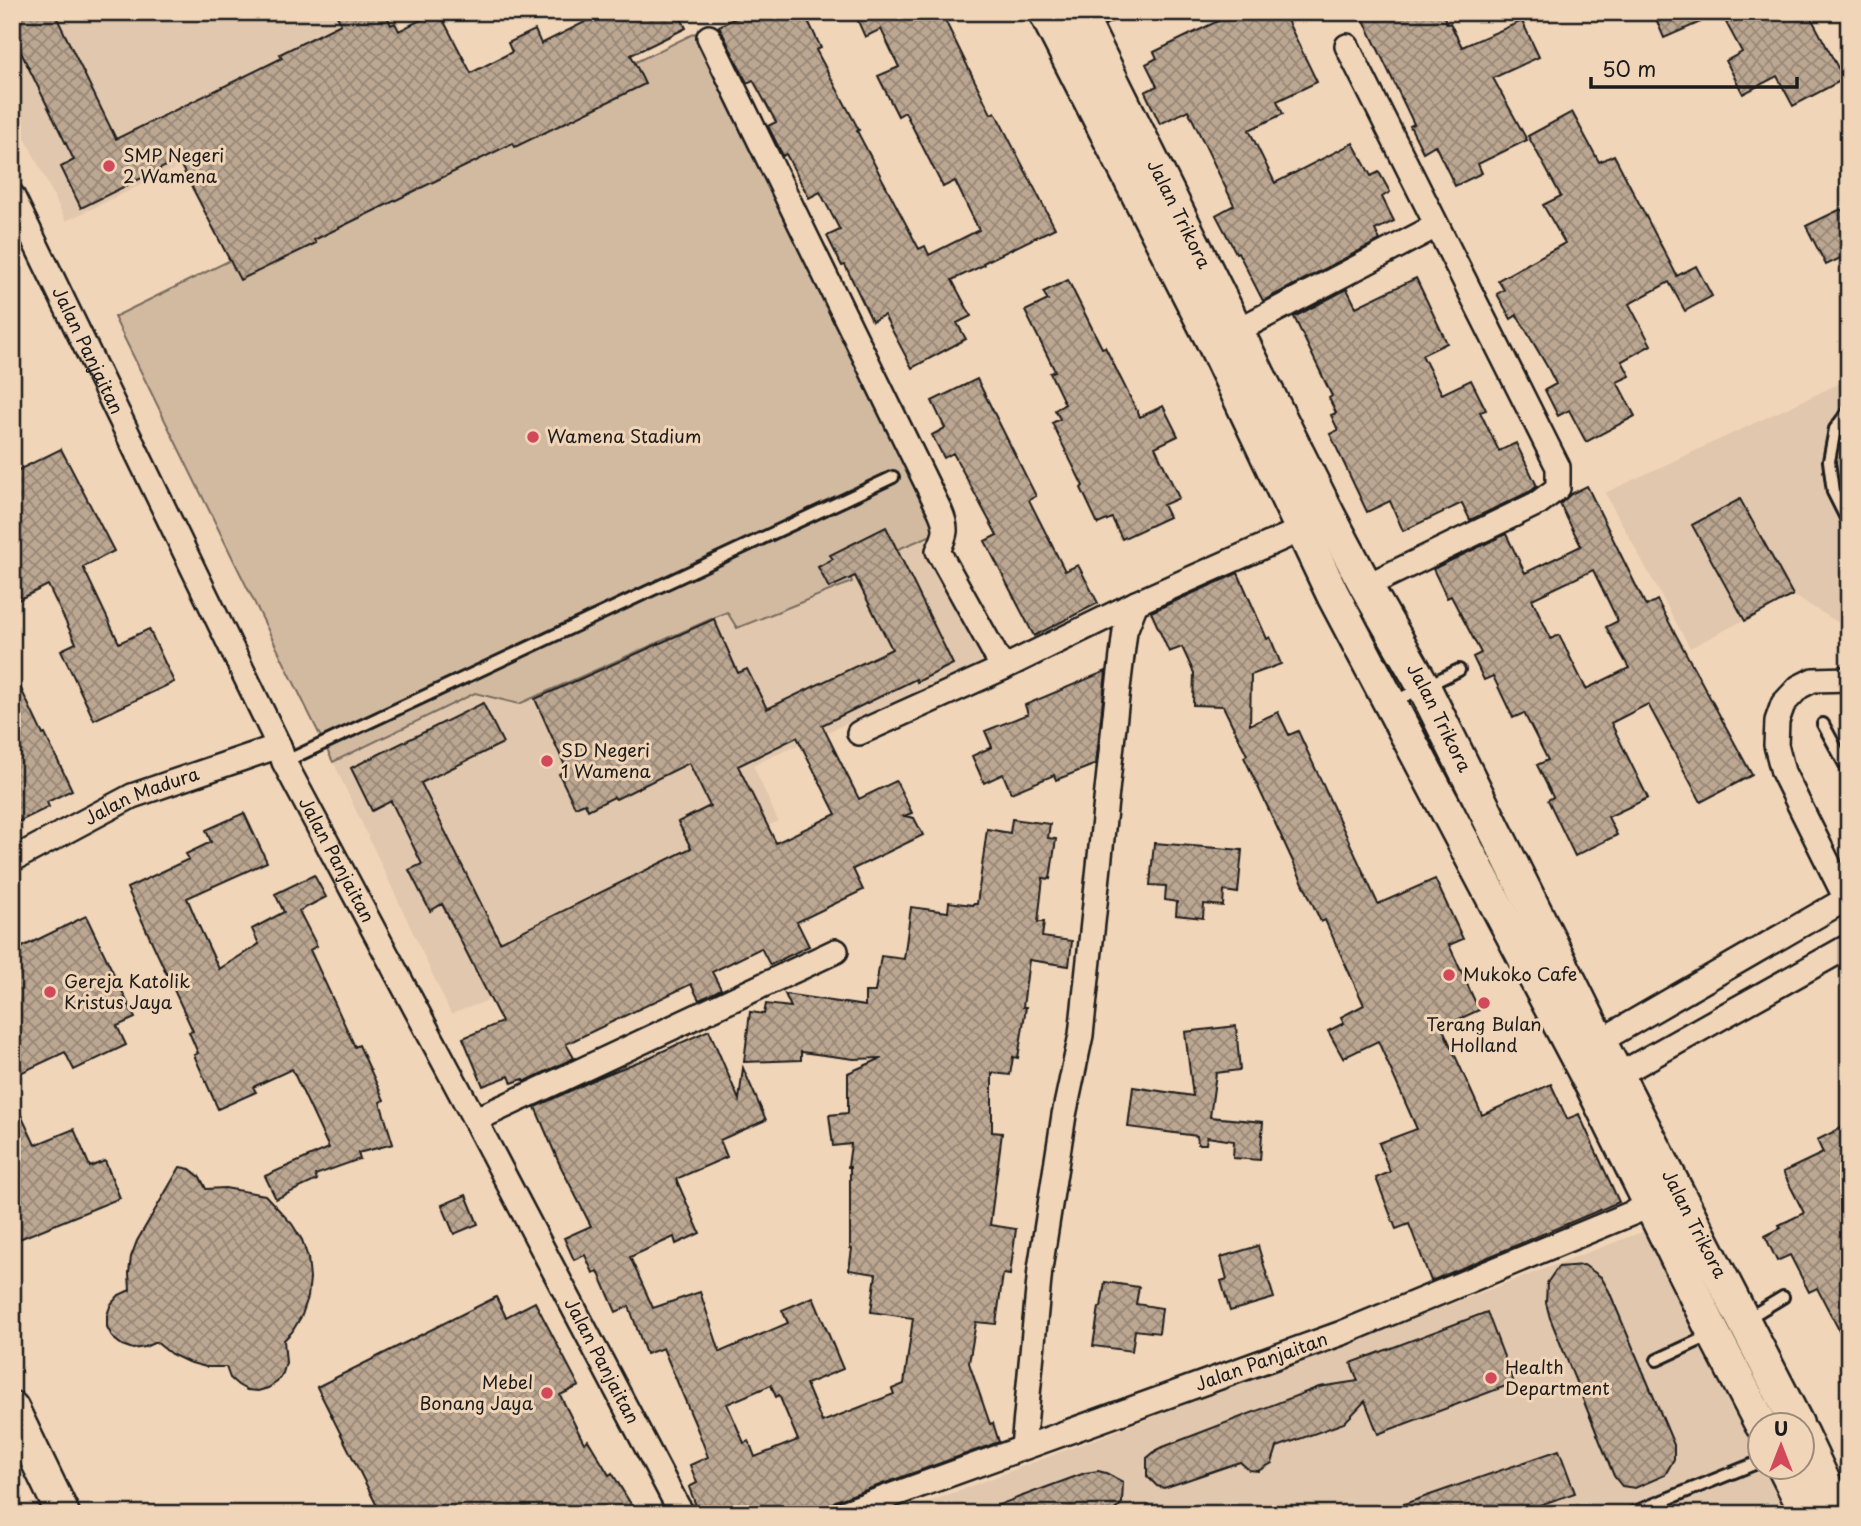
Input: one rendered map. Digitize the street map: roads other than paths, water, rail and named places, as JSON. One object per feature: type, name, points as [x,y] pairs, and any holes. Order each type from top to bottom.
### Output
[{"type":"main road","name":"Jalan Trikora","points":[[1045,12],[1074,30],[1316,523],[1366,586],[1424,687],[1588,1048]]},
{"type":"main road","name":"Jalan Trikora","points":[[1316,523],[1333,595],[1391,703],[1588,1048],[1729,1327],[1784,1410]]},
{"type":"main road","name":"Jalan Trikora","points":[[1729,1327],[1756,1410]]},
{"type":"main road","points":[[12,1408],[64,1514]]},
{"type":"main road","name":"Jalan Trikora","points":[[1815,1464],[1839,1514]]},
{"type":"main road","points":[[1790,1480],[1807,1514]]},
{"type":"street","points":[[709,37],[940,511],[946,525],[945,536],[938,551],[1003,668]]},
{"type":"street","points":[[1347,46],[1558,467],[1558,488],[1538,503],[1366,586]]},
{"type":"street","name":"Jalan Panjaitan","points":[[12,195],[281,754],[683,1514]]},
{"type":"street","points":[[1225,337],[1436,226]]},
{"type":"street","points":[[859,733],[1003,668],[1136,603],[1316,523]]},
{"type":"street","points":[[1023,1447],[1040,1269],[1064,1115],[1081,1035],[1125,631],[1136,603]]},
{"type":"street","points":[[1588,1048],[1848,901],[1783,772],[1776,745],[1777,721],[1783,704],[1799,687],[1813,680],[1849,679]]},
{"type":"street","name":"Jalan Madura","points":[[12,860],[132,796],[281,754]]},
{"type":"street","points":[[1606,1082],[1849,946]]},
{"type":"street","points":[[475,1120],[836,951]]},
{"type":"street","name":"Jalan Panjaitan","points":[[840,1514],[1342,1333],[1665,1199]]},
{"type":"lane","points":[[1074,30],[1114,12]]},
{"type":"lane","points":[[1849,410],[1835,429],[1829,461],[1833,492],[1849,524]]},
{"type":"lane","points":[[281,754],[893,477]]},
{"type":"lane","points":[[1391,703],[1459,670]]},
{"type":"lane","points":[[1823,724],[1849,772]]},
{"type":"lane","points":[[1657,1360],[1729,1327],[1783,1297]]},
{"type":"lane","points":[[1630,1514],[1745,1468]]},
{"type":"place","name":"SMP Negeri 2 Wamena","points":[[109,166]]},
{"type":"place","name":"Wamena Stadium","points":[[533,437]]},
{"type":"place","name":"SD Negeri 1 Wamena","points":[[547,761]]},
{"type":"place","name":"Mukoko Cafe","points":[[1449,975]]},
{"type":"place","name":"Gereja Katolik Kristus Jaya","points":[[50,992]]},
{"type":"place","name":"Terang Bulan Holland","points":[[1484,1003]]},
{"type":"place","name":"Health Department","points":[[1491,1378]]},
{"type":"place","name":"Mebel Bonang Jaya","points":[[547,1393]]}]
